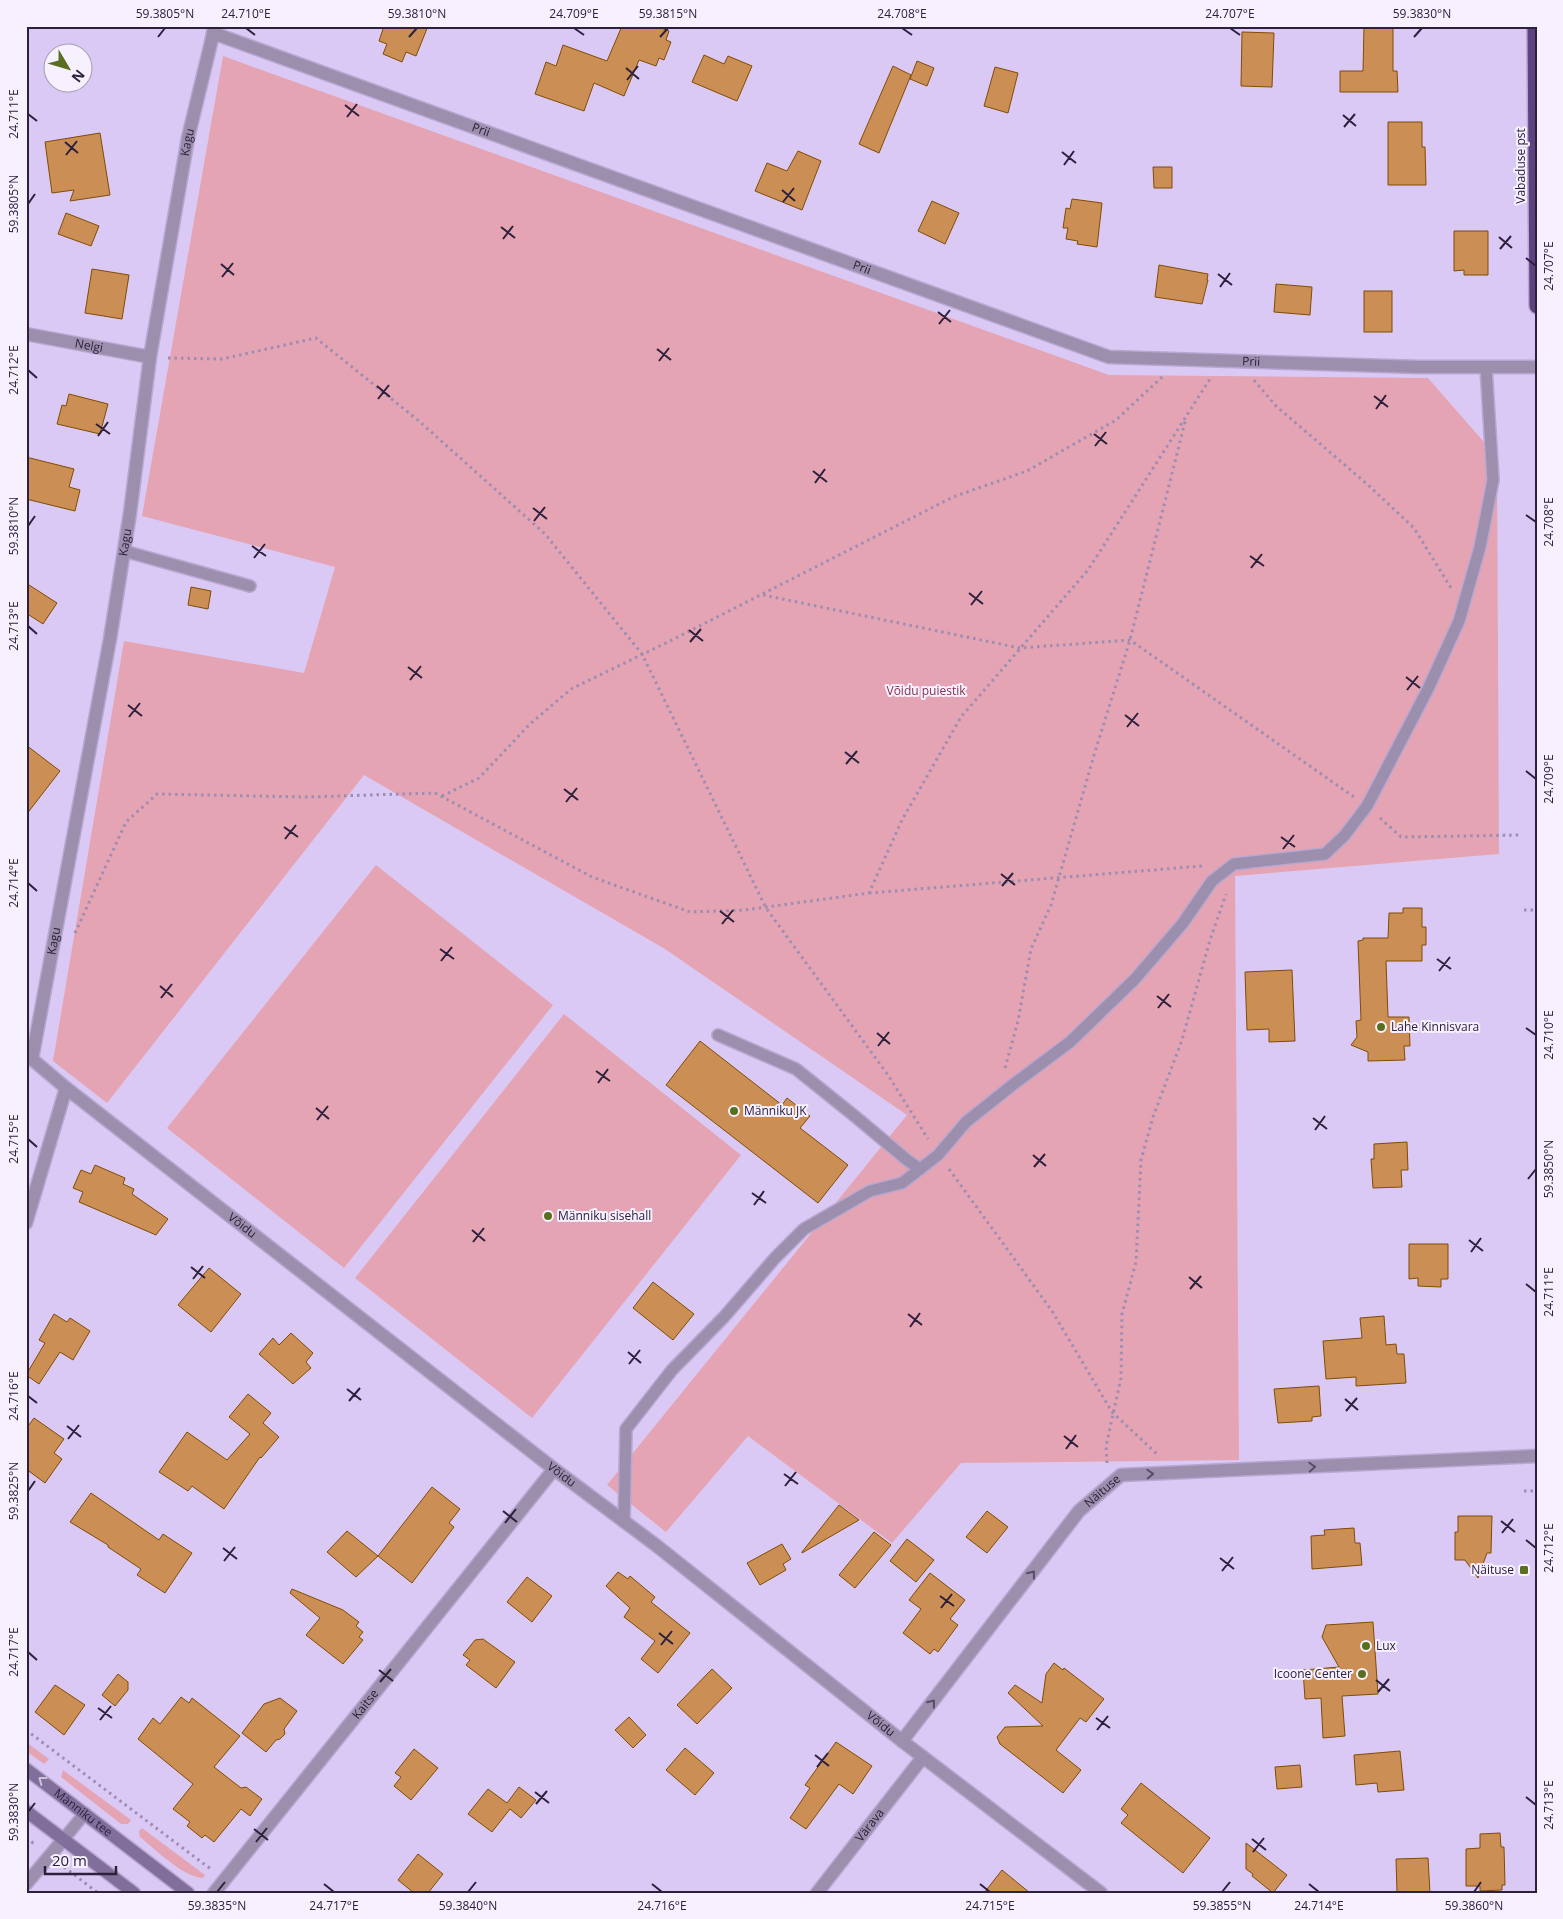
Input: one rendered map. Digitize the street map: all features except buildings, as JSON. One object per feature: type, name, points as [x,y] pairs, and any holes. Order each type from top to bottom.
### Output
[{"type":"highway","name":"Vabaduse pst","points":[[1535,26],[1537,306]]},
{"type":"street","name":"Kagu","points":[[29,1057],[110,638],[124,551],[150,357],[188,138],[214,30]]},
{"type":"street","name":"Prii","points":[[214,30],[1109,357],[1221,362],[1486,367],[1537,366]]},
{"type":"street","name":"Nelgi","points":[[26,334],[150,357]]},
{"type":"street","name":"Võidu","points":[[29,1057],[66,1088],[554,1469],[657,1546],[902,1741],[1101,1893]]},
{"type":"street","points":[[26,1223],[66,1088]]},
{"type":"street","name":"Näituse","points":[[902,1741],[1079,1512],[1121,1475],[1177,1474],[1537,1456]]},
{"type":"street","name":"Kaitse","points":[[214,1893],[554,1469]]},
{"type":"street","name":"Värava","points":[[817,1893],[923,1757]]},
{"type":"street","name":"Männiku tee","points":[[26,1769],[188,1893]]},
{"type":"street","points":[[26,1811],[134,1893]]},
{"type":"street","points":[[26,1884],[64,1840]]},
{"type":"lane","points":[[624,1522],[626,1429],[672,1370],[724,1317],[775,1258],[804,1229],[870,1191],[902,1183],[938,1154],[966,1122],[1070,1042],[1136,979],[1183,923],[1212,881],[1234,864],[1325,854],[1344,836],[1367,806],[1428,689],[1459,621],[1480,547],[1493,480],[1486,367]]},
{"type":"lane","points":[[124,551],[250,586]]},
{"type":"lane","points":[[718,1035],[796,1069],[920,1169]]},
{"type":"lane","points":[[64,1840],[85,1813]]},
{"type":"path","points":[[150,357],[222,359],[316,338],[419,421],[545,534],[642,654],[766,908],[888,1075],[938,1154],[1052,1311],[1112,1412],[1177,1474]]},
{"type":"path","points":[[442,796],[479,778],[530,724],[571,689],[953,496],[1027,471],[1116,420],[1180,360]]},
{"type":"path","points":[[869,893],[902,820],[961,717],[1088,570],[1221,362]]},
{"type":"path","points":[[1239,362],[1276,406],[1367,484],[1414,528],[1463,608]]},
{"type":"path","points":[[996,1098],[1018,1021],[1030,950],[1051,905],[1094,755],[1130,640],[1187,415]]},
{"type":"path","points":[[762,594],[1020,648],[1130,640],[1367,806],[1402,838],[1522,835]]},
{"type":"path","points":[[74,936],[126,822],[158,794],[306,796],[435,793],[592,877],[690,912],[766,908],[869,893],[1234,864],[1182,1040],[1153,1117],[1141,1160],[1136,1262],[1122,1314],[1121,1378],[1106,1446],[1109,1486]]},
{"type":"path","points":[[1524,910],[1537,910]]},
{"type":"path","points":[[1524,1491],[1537,1491]]},
{"type":"path","points":[[26,1730],[225,1880]]},
{"type":"path","points":[[50,1856],[98,1893]]},
{"type":"green space","name":"Võidu puiestik","points":[[223,56],[1109,375],[1428,378],[1497,457],[1499,854],[1235,876],[1239,1460],[961,1463],[892,1543],[748,1436],[666,1532],[607,1485],[907,1115],[665,949],[364,775],[107,1103],[53,1061],[124,641],[304,673],[335,567],[142,516]]},
{"type":"green space","points":[[376,865],[553,1005],[344,1268],[167,1128]]},
{"type":"green space","name":"Männiku sisehall","points":[[564,1014],[741,1155],[532,1418],[355,1278]]},
{"type":"green space","points":[[26,1742],[49,1759],[44,1764],[26,1751]]},
{"type":"green space","points":[[63,1770],[131,1820],[128,1824],[121,1824],[61,1777]]},
{"type":"green space","points":[[142,1828],[205,1875],[203,1878],[178,1868],[140,1837],[139,1831]]},
{"type":"place","name":"Lahe Kinnisvara","points":[[1381,1027]]},
{"type":"place","name":"Männiku JK","points":[[734,1111]]},
{"type":"place","name":"Männiku sisehall","points":[[548,1216]]},
{"type":"place","name":"Näituse","points":[[1524,1570]]},
{"type":"place","name":"Lux","points":[[1366,1646]]},
{"type":"place","name":"Icoone Center","points":[[1362,1674]]}]
